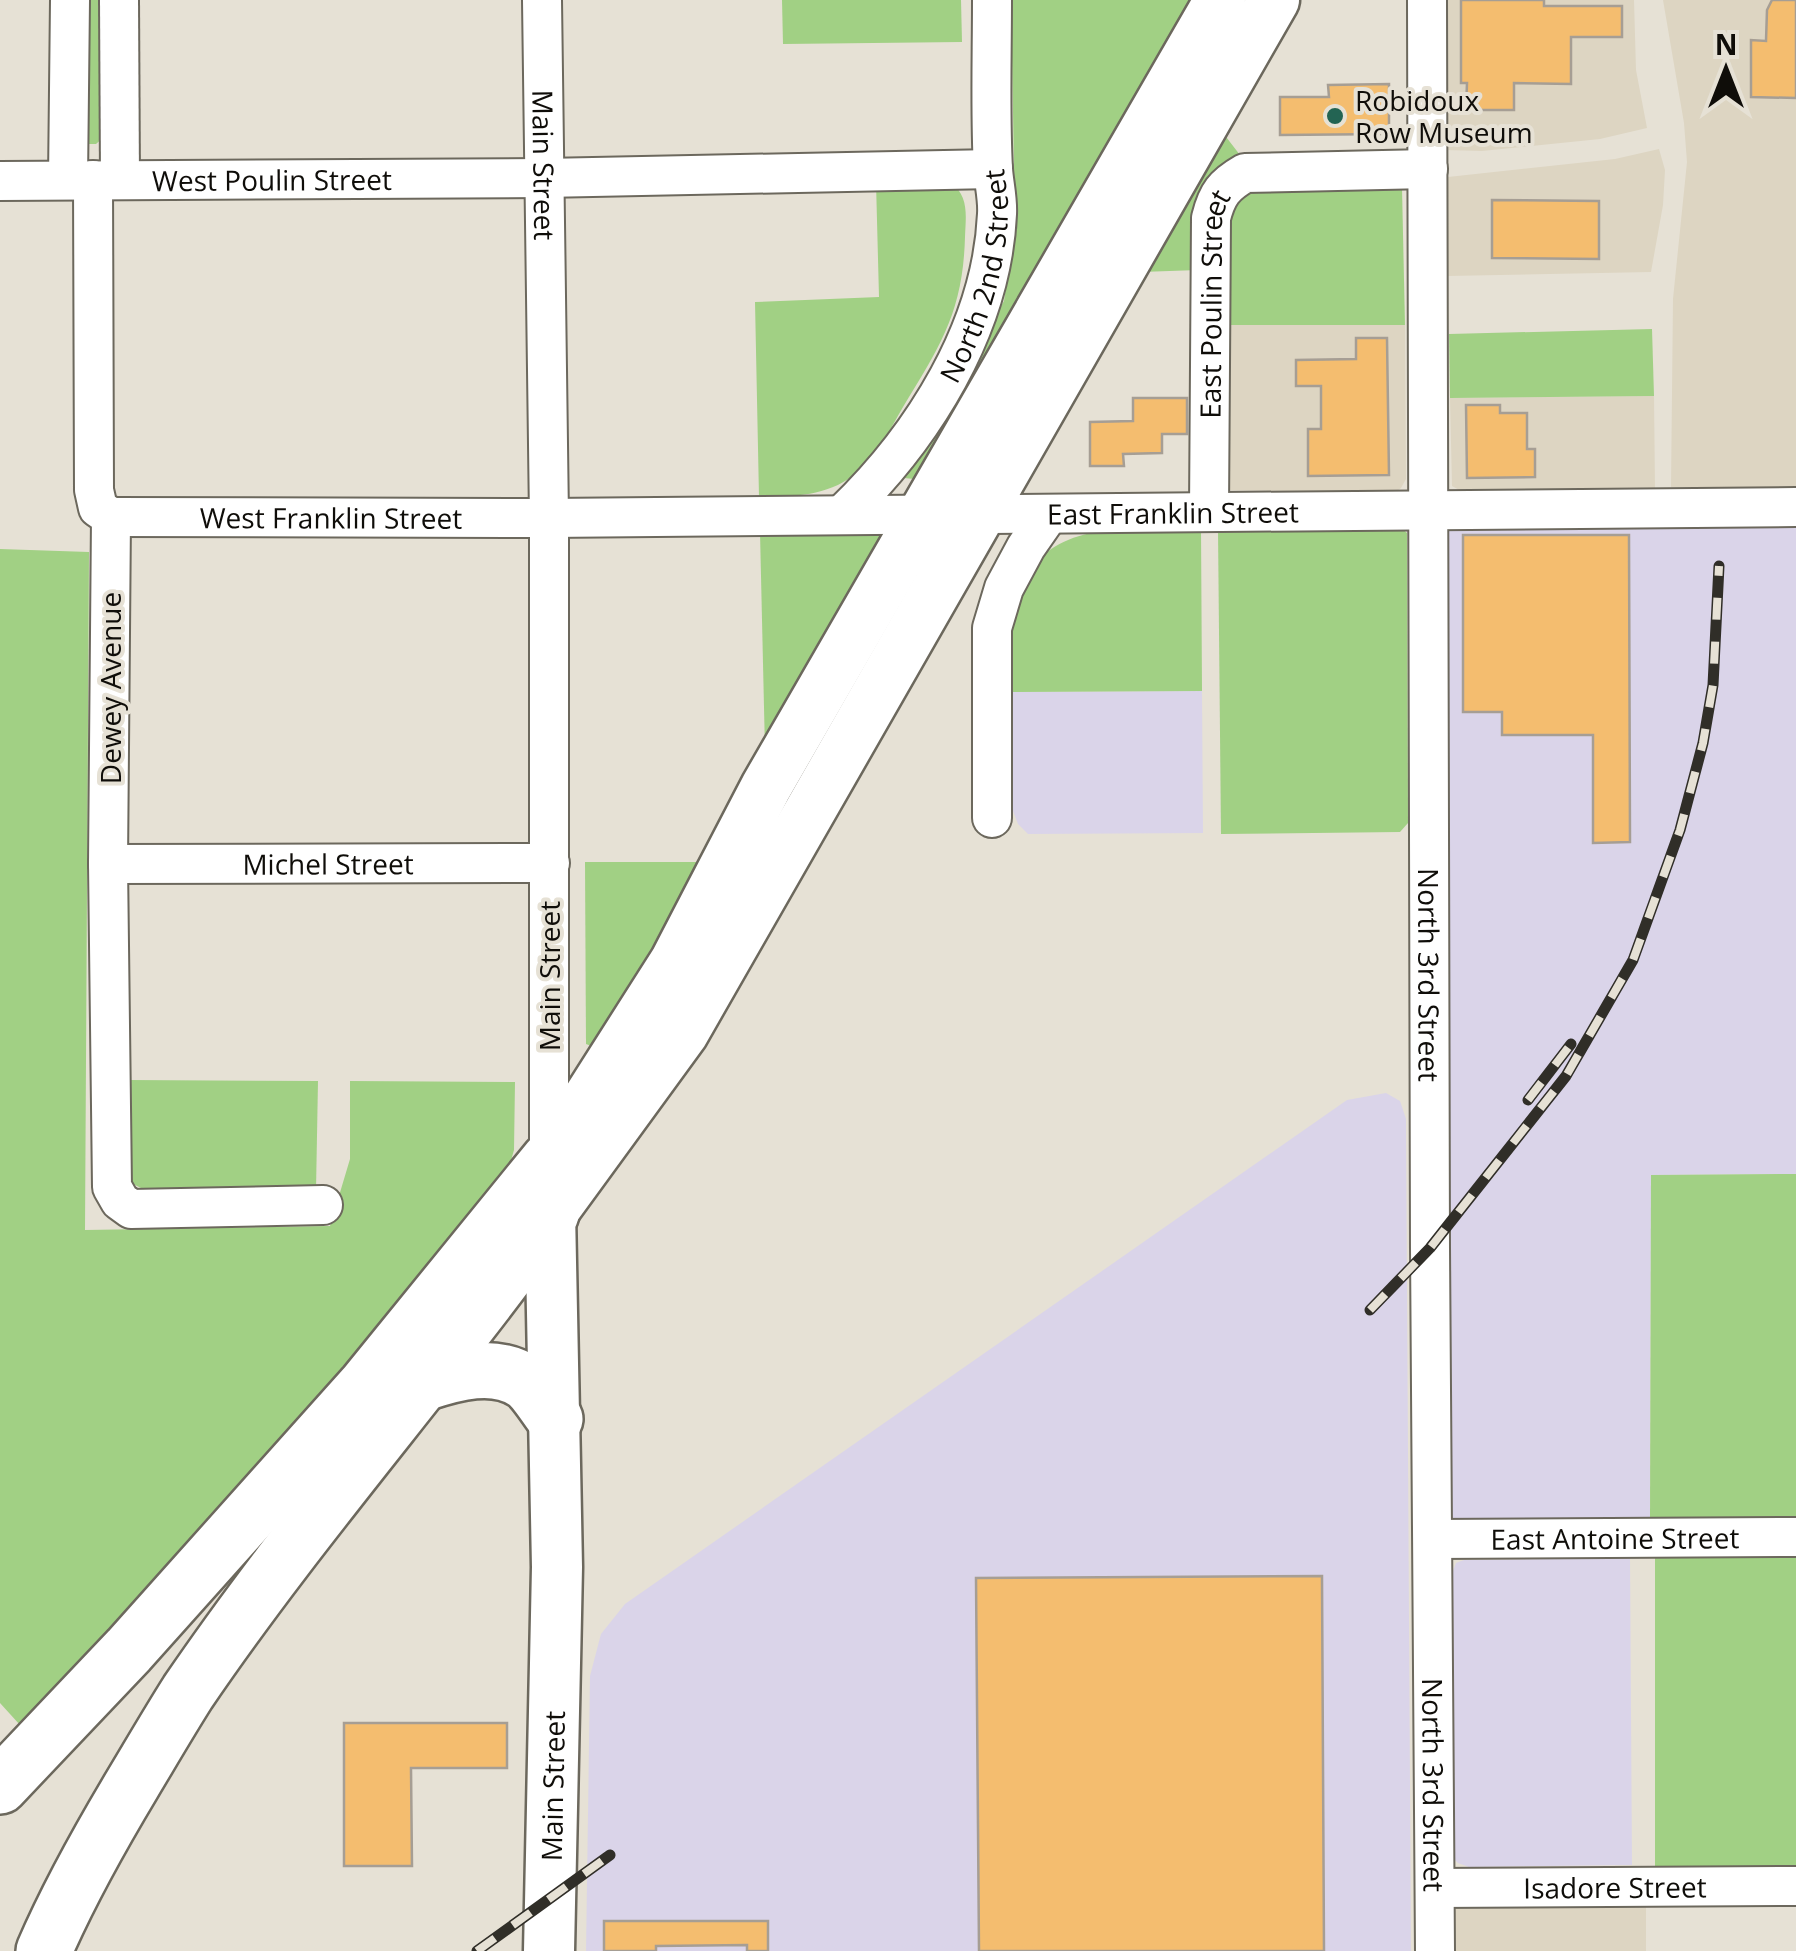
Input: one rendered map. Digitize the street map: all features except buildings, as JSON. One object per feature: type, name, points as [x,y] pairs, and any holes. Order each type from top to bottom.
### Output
[{"type":"highway","points":[[0,1786],[129,1650],[359,1392],[549,1160]]},
{"type":"highway","points":[[44,1951],[62,1908],[187,1694],[291,1550],[482,1310],[551,1214]]},
{"type":"highway","points":[[424,1383],[463,1370],[499,1372],[525,1382],[555,1419]]},
{"type":"main road","points":[[549,1160],[675,962],[766,787],[1220,0]]},
{"type":"main road","points":[[551,1214],[683,1033],[1274,0]]},
{"type":"main road","name":"Main Street","points":[[549,1160],[557,1567],[549,1951]]},
{"type":"street","name":"Dewey Avenue","points":[[70,0],[94,180],[94,490],[98,508],[111,518],[108,864],[112,1188],[131,1209],[323,1206]]},
{"type":"street","name":"Dewey Avenue","points":[[94,180],[119,0]]},
{"type":"street","name":"Main Street","points":[[542,0],[549,1160]]},
{"type":"street","name":"North 2nd Street","points":[[843,514],[876,482],[918,426],[978,315],[990,274],[998,212],[993,169],[992,0]]},
{"type":"street","name":"North 3rd Street","points":[[1427,0],[1435,1951]]},
{"type":"street","points":[[544,178],[993,169]]},
{"type":"street","name":"East Poulin Street","points":[[1209,512],[1211,218],[1216,197],[1225,184],[1245,172],[1428,169]]},
{"type":"street","name":"West Poulin Street","points":[[0,181],[544,178]]},
{"type":"street","name":"East Franklin Street","points":[[548,518],[1796,507]]},
{"type":"street","points":[[992,818],[992,628],[1004,588],[1049,514]]},
{"type":"street","name":"West Franklin Street","points":[[111,518],[548,518]]},
{"type":"street","name":"Michel Street","points":[[108,864],[550,863]]},
{"type":"street","name":"East Antoine Street","points":[[1433,1539],[1796,1537]]},
{"type":"street","name":"Isadore Street","points":[[1435,1888],[1796,1886]]},
{"type":"shaded area","points":[[1445,0],[1634,0],[1636,70],[1647,128],[1600,139],[1482,151],[1445,150]]},
{"type":"shaded area","points":[[1663,0],[1796,0],[1796,487],[1671,487],[1673,299],[1687,162]]},
{"type":"shaded area","points":[[1659,149],[1665,170],[1663,205],[1651,272],[1447,276],[1448,177],[1615,159]]},
{"type":"shaded area","points":[[1224,325],[1405,325],[1406,479],[1401,488],[1394,493],[1222,490]]},
{"type":"shaded area","points":[[1654,396],[1655,489],[1461,491],[1452,486],[1450,398]]},
{"type":"shaded area","points":[[1796,523],[1796,1174],[1651,1175],[1650,1522],[1453,1521],[1448,531],[1458,526]]},
{"type":"shaded area","points":[[1202,691],[1203,833],[1028,834],[1018,824],[1013,811],[1012,692]]},
{"type":"shaded area","points":[[1386,1093],[1400,1101],[1406,1119],[1411,1951],[586,1951],[590,1676],[601,1634],[625,1604],[1347,1100]]},
{"type":"shaded area","points":[[1630,1558],[1632,1865],[1469,1867],[1458,1863],[1453,1858],[1456,1563]]},
{"type":"shaded area","points":[[1646,1897],[1646,1951],[1453,1951],[1453,1915],[1459,1903]]},
{"type":"green space","points":[[84,0],[103,0],[104,137],[96,144],[87,144]]},
{"type":"green space","points":[[782,0],[961,0],[962,42],[783,44]]},
{"type":"green space","points":[[1011,0],[1197,0],[924,480],[904,478],[1004,301],[1015,224]]},
{"type":"green space","points":[[1223,133],[1240,155],[1217,174],[1198,270],[1141,272]]},
{"type":"green space","points":[[950,181],[963,199],[966,213],[955,307],[939,345],[887,435],[869,461],[832,488],[809,494],[759,497],[755,302],[879,297],[876,182]]},
{"type":"green space","points":[[1250,184],[1402,188],[1405,325],[1224,325],[1225,216]]},
{"type":"green space","points":[[1652,329],[1654,396],[1450,398],[1449,334]]},
{"type":"green space","points":[[1400,527],[1407,533],[1408,823],[1400,832],[1221,834],[1218,530]]},
{"type":"green space","points":[[1201,528],[1202,691],[1013,692],[1014,615],[1023,583],[1039,560],[1060,544],[1085,534],[1113,529]]},
{"type":"green space","points":[[879,531],[890,537],[765,751],[760,532]]},
{"type":"green space","points":[[0,549],[89,552],[85,1230],[330,1226],[350,1159],[350,1081],[515,1082],[514,1150],[508,1171],[181,1570],[20,1725],[0,1703]]},
{"type":"green space","points":[[585,862],[706,862],[594,1047],[586,1044]]},
{"type":"green space","points":[[127,1080],[318,1081],[316,1190],[147,1191],[129,1182]]},
{"type":"green space","points":[[1796,1174],[1796,1520],[1650,1522],[1651,1175]]},
{"type":"green space","points":[[1796,1555],[1796,1866],[1655,1868],[1655,1557]]},
{"type":"railway","points":[[1370,1310],[1430,1248],[1566,1076],[1633,960],[1680,830],[1703,743],[1713,685],[1719,566]]},
{"type":"railway","points":[[1528,1100],[1571,1044]]},
{"type":"railway","points":[[477,1951],[610,1855]]},
{"type":"place","name":"Robidoux Row Museum","points":[[1335,116]]}]
